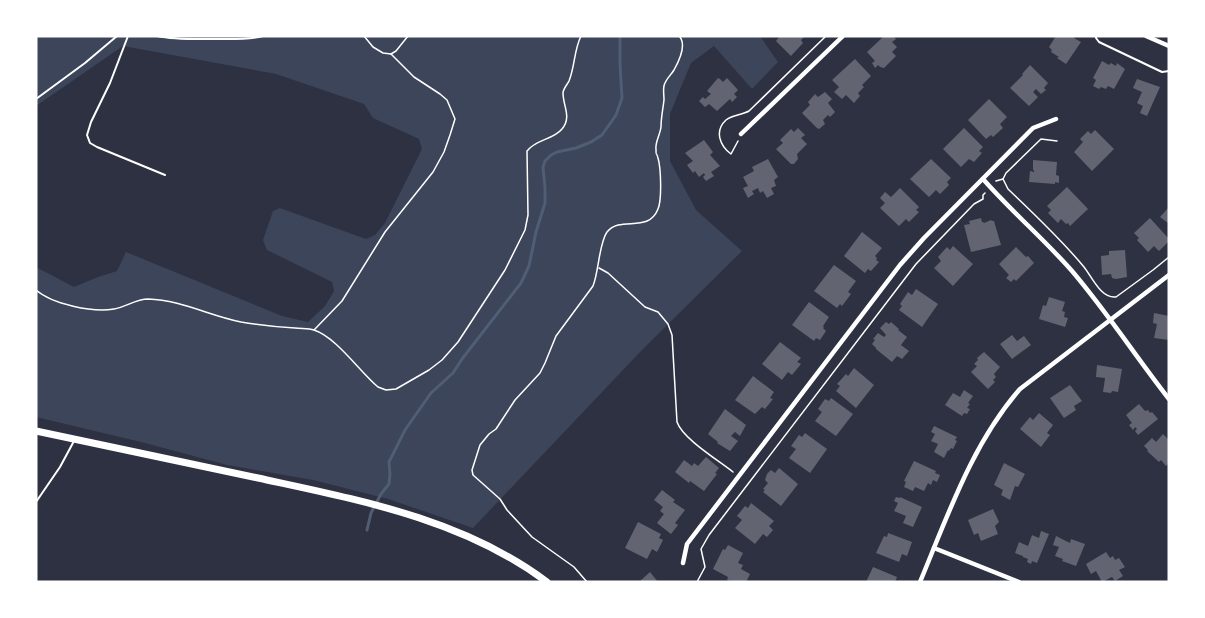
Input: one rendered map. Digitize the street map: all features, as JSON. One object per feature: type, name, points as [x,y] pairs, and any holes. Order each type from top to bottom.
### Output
[{"type":"main road","points":[[36,430],[315,490],[422,518],[482,543],[547,582]]},
{"type":"street","points":[[741,134],[843,36]]},
{"type":"street","points":[[1146,36],[1169,46]]},
{"type":"street","points":[[684,563],[687,544],[900,265],[1034,128],[1056,119]]},
{"type":"street","points":[[983,179],[1072,270],[1169,399]]},
{"type":"street","points":[[920,582],[963,480],[1003,408],[1020,389],[1169,275]]},
{"type":"street","points":[[934,548],[1019,582]]},
{"type":"lane","points":[[36,99],[117,36]]},
{"type":"lane","points":[[128,36],[87,135],[90,143],[97,147],[165,175]]},
{"type":"lane","points":[[157,36],[247,39],[263,36]]},
{"type":"lane","points":[[1096,36],[1099,42],[1162,72],[1169,71]]},
{"type":"lane","points":[[36,502],[60,467],[75,439]]},
{"type":"path","points":[[314,330],[342,301],[385,232],[433,171],[444,152],[455,119],[447,100],[440,93],[414,77],[391,54],[383,53],[373,47],[364,36]]},
{"type":"path","points":[[391,54],[403,44],[408,36]]},
{"type":"path","points":[[36,290],[53,300],[85,308],[116,309],[148,299],[196,308],[240,322],[314,330],[328,338],[378,387],[386,390],[396,389],[429,370],[450,351],[506,270],[525,230],[528,215],[527,151],[531,146],[562,130],[567,120],[563,93],[572,71],[576,45],[581,36]]},
{"type":"path","points":[[587,582],[574,567],[532,537],[500,500],[473,475],[472,470],[480,445],[496,429],[515,400],[540,373],[556,336],[593,286],[605,236],[609,230],[617,224],[640,224],[648,221],[659,207],[661,197],[656,145],[661,128],[664,85],[674,69],[683,44],[679,36]]},
{"type":"path","points":[[741,134],[731,154],[725,150],[719,134],[726,120],[749,111],[826,36]]},
{"type":"path","points":[[697,582],[705,567],[701,549],[709,535],[916,264],[974,204],[983,199],[983,195],[990,187],[1003,179],[1006,173],[1041,139],[1057,141]]},
{"type":"path","points":[[1003,179],[1008,189],[1068,248],[1108,297],[1116,297],[1169,257]]},
{"type":"path","points":[[598,268],[608,273],[645,307],[658,312],[668,324],[672,335],[679,428],[686,436],[739,476]]},
{"type":"shaded area","points":[[36,36],[760,36],[778,62],[752,89],[714,46],[691,63],[670,114],[670,161],[696,210],[742,251],[642,350],[473,528],[388,499],[313,480],[227,465],[36,417],[36,267],[74,287],[117,271],[126,252],[282,316],[308,322],[325,306],[334,291],[332,282],[267,250],[263,240],[273,211],[280,208],[366,239],[375,235],[385,223],[422,149],[419,139],[373,118],[364,104],[276,74],[123,46],[36,106]]},
{"type":"building","points":[[778,36],[805,36],[801,40],[803,43],[791,56],[776,41]]},
{"type":"building","points":[[884,36],[893,36],[896,39],[892,42],[897,47],[892,52],[896,56],[884,68],[878,65],[875,68],[872,63],[875,61],[867,52]]},
{"type":"building","points":[[1056,36],[1075,36],[1074,38],[1081,42],[1066,64],[1051,52],[1049,47]]},
{"type":"building","points":[[855,59],[871,76],[862,85],[864,87],[858,93],[860,96],[854,103],[846,95],[842,99],[834,92],[839,87],[832,80]]},
{"type":"building","points":[[1102,61],[1116,66],[1117,63],[1125,69],[1114,89],[1108,86],[1106,89],[1101,87],[1099,89],[1093,86],[1096,80],[1093,78]]},
{"type":"building","points":[[1030,65],[1048,83],[1044,88],[1046,90],[1041,94],[1036,89],[1033,92],[1038,97],[1029,106],[1010,88]]},
{"type":"building","points":[[718,78],[723,82],[727,78],[738,90],[734,94],[737,97],[732,102],[730,99],[717,111],[709,104],[705,107],[699,101],[711,94],[707,91]]},
{"type":"building","points":[[1137,79],[1160,87],[1147,116],[1140,113],[1143,106],[1137,103],[1142,92],[1133,88]]},
{"type":"building","points":[[825,92],[832,99],[828,103],[835,112],[823,120],[825,124],[819,129],[802,113],[810,105],[808,102],[815,94],[818,97]]},
{"type":"building","points":[[989,99],[1007,117],[1000,124],[1003,128],[993,137],[991,135],[986,139],[968,120]]},
{"type":"building","points":[[798,128],[805,135],[801,138],[807,144],[797,154],[798,159],[794,164],[791,164],[776,149],[783,143],[780,140],[791,129],[794,132]]},
{"type":"building","points":[[964,128],[983,147],[979,151],[982,153],[974,162],[969,159],[961,167],[943,149]]},
{"type":"building","points":[[1095,130],[1114,149],[1092,171],[1074,152],[1083,142],[1080,139],[1088,131],[1091,134]]},
{"type":"building","points":[[704,140],[713,152],[710,155],[720,166],[711,172],[714,176],[706,181],[703,177],[704,173],[699,177],[687,165],[693,161],[685,153]]},
{"type":"building","points":[[768,159],[778,177],[774,180],[776,186],[771,188],[774,194],[767,198],[763,191],[760,193],[758,188],[752,191],[754,194],[748,198],[743,188],[748,186],[743,177],[754,171],[752,167]]},
{"type":"building","points":[[931,159],[951,178],[947,182],[949,185],[940,194],[936,190],[929,197],[910,179]]},
{"type":"building","points":[[1033,160],[1057,162],[1056,175],[1059,176],[1059,183],[1029,182],[1030,171],[1034,172]]},
{"type":"building","points":[[1067,187],[1088,209],[1070,226],[1061,219],[1058,223],[1048,213],[1051,210],[1047,206]]},
{"type":"building","points":[[900,188],[919,207],[916,210],[919,212],[909,222],[906,219],[899,226],[880,208],[885,203],[880,198],[885,192],[891,197]]},
{"type":"building","points":[[1169,207],[1169,221],[1168,223],[1160,217]]},
{"type":"building","points":[[981,218],[984,223],[994,221],[1001,245],[971,252],[964,225]]},
{"type":"building","points":[[1150,218],[1169,239],[1159,251],[1154,246],[1148,252],[1134,233]]},
{"type":"building","points":[[862,232],[882,248],[875,256],[879,262],[871,271],[868,269],[865,273],[844,256]]},
{"type":"building","points":[[953,246],[973,264],[953,286],[934,268],[941,261],[938,257],[947,247],[950,250]]},
{"type":"building","points":[[1016,247],[1034,263],[1016,281],[1014,279],[1011,282],[1006,278],[1009,275],[999,264]]},
{"type":"building","points":[[1125,250],[1127,277],[1116,279],[1112,278],[1111,274],[1102,275],[1101,256],[1109,255],[1109,251]]},
{"type":"building","points":[[834,265],[856,281],[848,292],[851,294],[842,306],[840,304],[837,308],[814,291]]},
{"type":"building","points":[[916,289],[938,304],[922,327],[899,310],[908,292],[912,295]]},
{"type":"building","points":[[1049,297],[1065,302],[1062,311],[1065,312],[1064,317],[1068,318],[1065,327],[1039,319],[1043,305],[1046,306]]},
{"type":"building","points":[[809,302],[829,317],[823,326],[826,331],[820,340],[816,338],[814,341],[792,325]]},
{"type":"building","points":[[1154,313],[1169,316],[1169,340],[1154,338],[1157,324],[1153,323]]},
{"type":"building","points":[[886,322],[889,324],[891,322],[907,337],[901,345],[909,351],[902,359],[897,356],[892,362],[872,344],[878,333],[884,337],[886,335],[880,328]]},
{"type":"building","points":[[1012,335],[1017,341],[1024,336],[1031,345],[1012,359],[1000,344]]},
{"type":"building","points":[[780,342],[801,358],[797,362],[801,364],[792,375],[788,372],[782,380],[762,364]]},
{"type":"building","points":[[984,352],[1000,367],[994,374],[995,382],[988,389],[971,372],[977,366],[974,364],[977,358]]},
{"type":"building","points":[[1097,365],[1122,369],[1118,392],[1103,392],[1105,378],[1096,377]]},
{"type":"building","points":[[854,368],[874,385],[856,408],[836,391],[840,386],[837,384]]},
{"type":"building","points":[[753,376],[774,392],[770,398],[773,399],[765,409],[762,407],[755,414],[735,400]]},
{"type":"building","points":[[1070,385],[1082,401],[1074,406],[1076,410],[1064,418],[1050,398]]},
{"type":"building","points":[[964,390],[973,396],[968,403],[970,404],[967,408],[970,409],[962,416],[945,405],[953,393],[960,397]]},
{"type":"building","points":[[831,398],[853,414],[836,436],[815,421],[822,412],[818,409],[825,399],[829,401]]},
{"type":"building","points":[[1139,404],[1158,419],[1138,435],[1135,431],[1137,429],[1135,427],[1133,430],[1129,425],[1132,423],[1126,415]]},
{"type":"building","points":[[725,409],[746,425],[740,436],[735,432],[731,436],[738,441],[730,451],[708,434]]},
{"type":"building","points":[[1039,413],[1053,425],[1047,433],[1050,435],[1041,447],[1020,429],[1030,417],[1033,420]]},
{"type":"building","points":[[934,426],[957,437],[953,449],[948,450],[944,458],[934,452],[938,444],[931,441],[935,434],[931,432]]},
{"type":"building","points":[[805,433],[827,449],[810,473],[789,458],[796,449],[791,446],[799,435],[802,437]]},
{"type":"building","points":[[1163,434],[1169,440],[1169,463],[1166,466],[1144,446],[1152,438],[1156,442]]},
{"type":"building","points":[[706,457],[719,468],[704,491],[675,472],[684,460],[692,466],[694,463],[698,466]]},
{"type":"building","points":[[914,461],[940,475],[937,482],[933,480],[931,485],[928,483],[924,491],[915,487],[913,491],[904,487],[906,482],[904,481]]},
{"type":"building","points":[[1004,463],[1025,474],[1018,487],[1015,486],[1010,500],[1001,495],[1003,490],[994,485]]},
{"type":"building","points":[[779,468],[798,484],[781,506],[763,492],[768,483],[765,480],[767,474],[771,470],[775,473]]},
{"type":"building","points":[[662,490],[675,500],[673,502],[685,510],[675,523],[678,525],[671,534],[657,523],[664,514],[660,511],[663,507],[654,500]]},
{"type":"building","points":[[896,497],[922,507],[913,527],[903,523],[906,516],[894,511],[898,503],[894,501]]},
{"type":"building","points":[[751,503],[774,521],[769,526],[773,530],[767,537],[763,534],[755,544],[735,528],[742,520],[737,516],[745,506],[748,508]]},
{"type":"building","points":[[993,509],[999,522],[995,526],[998,534],[981,541],[978,533],[974,535],[968,520]]},
{"type":"building","points":[[638,522],[661,534],[659,538],[663,540],[657,552],[652,549],[647,559],[625,548]]},
{"type":"building","points":[[1041,531],[1049,534],[1037,563],[1032,561],[1031,564],[1027,562],[1028,559],[1015,553],[1019,542],[1028,546],[1032,535],[1039,538]]},
{"type":"building","points":[[888,533],[912,542],[907,556],[902,554],[899,562],[876,553],[884,536],[887,537]]},
{"type":"building","points":[[1056,536],[1070,543],[1071,539],[1085,544],[1076,566],[1055,556],[1059,547],[1053,545]]},
{"type":"building","points":[[728,545],[743,553],[738,563],[743,565],[741,569],[750,574],[746,582],[732,582],[727,580],[728,577],[713,569],[723,549],[725,550]]},
{"type":"building","points":[[1106,552],[1110,558],[1113,556],[1115,560],[1119,558],[1125,567],[1119,570],[1123,576],[1115,581],[1112,577],[1102,582],[1096,571],[1091,574],[1086,564]]},
{"type":"building","points":[[873,567],[897,577],[895,582],[866,582]]},
{"type":"building","points":[[650,572],[658,582],[639,582]]},
{"type":"waterway","points":[[367,530],[371,513],[389,484],[389,462],[405,430],[431,393],[453,373],[521,283],[529,266],[545,203],[543,167],[545,161],[557,152],[576,148],[602,135],[616,115],[622,98],[620,36]]}]
